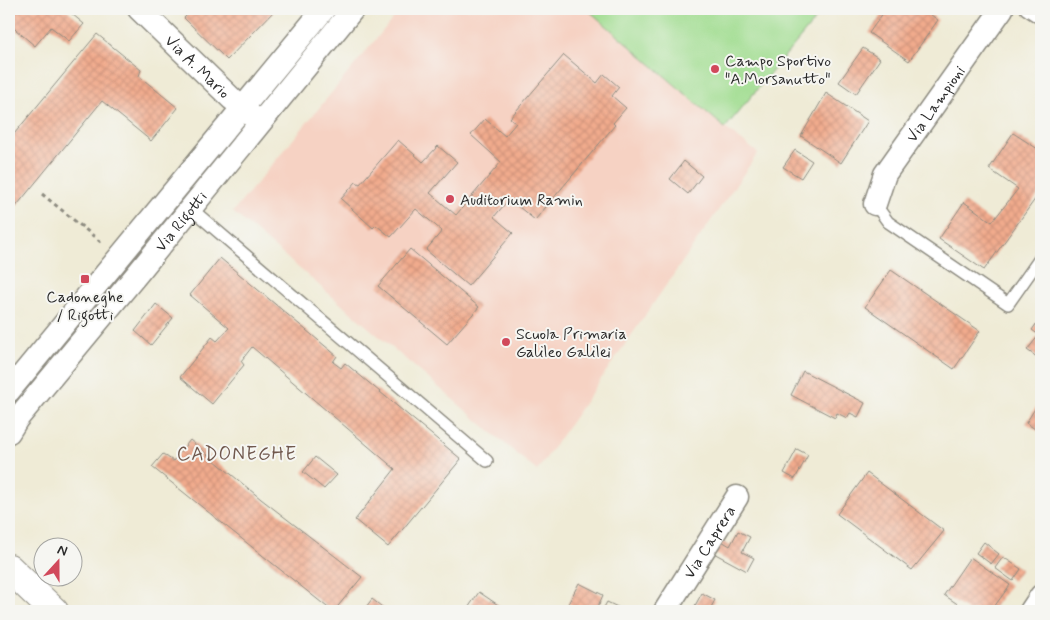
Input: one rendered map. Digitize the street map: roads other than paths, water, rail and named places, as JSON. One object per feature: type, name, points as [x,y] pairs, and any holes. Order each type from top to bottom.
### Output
[{"type":"main road","points":[[9,568],[54,611]]},
{"type":"street","name":"Via A. Mario","points":[[139,9],[242,108],[260,122]]},
{"type":"street","name":"Via Rigotti","points":[[9,391],[324,9]]},
{"type":"street","name":"Via Rigotti","points":[[9,432],[17,419],[353,9]]},
{"type":"street","name":"Via Lampioni","points":[[875,204],[885,174],[1002,9]]},
{"type":"street","name":"Via Caprera","points":[[665,611],[737,498]]},
{"type":"street","points":[[1031,611],[1041,596]]},
{"type":"lane","points":[[1026,9],[1041,19]]},
{"type":"lane","points":[[172,192],[487,461]]},
{"type":"lane","points":[[875,204],[888,222],[1008,304],[1041,257]]},
{"type":"place","name":"Campo Sportivo \"A.Morsanutto\"","points":[[715,69]]},
{"type":"place","name":"Auditorium Ramin","points":[[450,199]]},
{"type":"place","name":"Cadoneghe / Rigotti","points":[[85,279]]},
{"type":"place","name":"Scuola Primaria Galileo Galilei","points":[[506,342]]},
{"type":"district","name":"CADONEGHE","points":[[237,453]]}]
